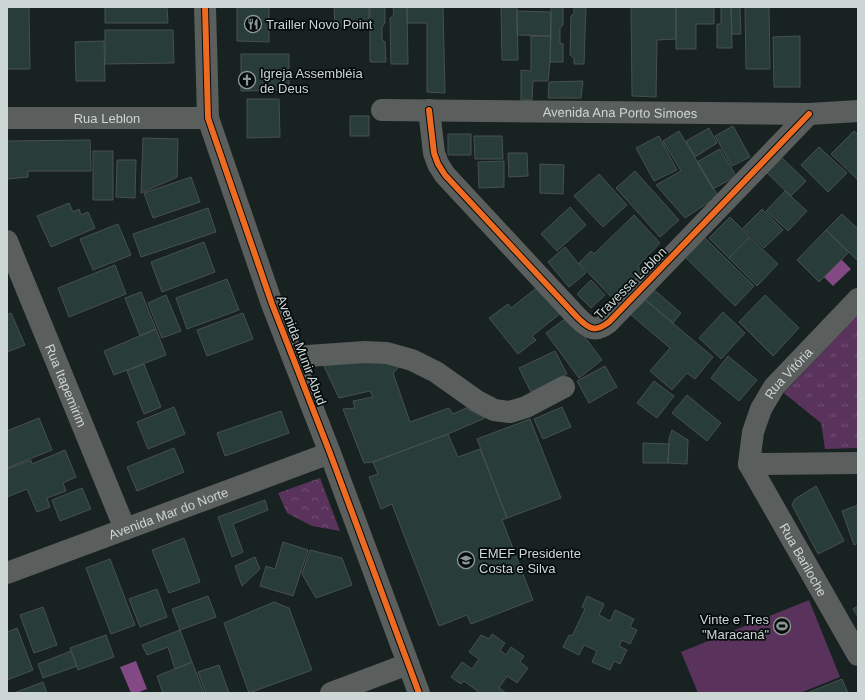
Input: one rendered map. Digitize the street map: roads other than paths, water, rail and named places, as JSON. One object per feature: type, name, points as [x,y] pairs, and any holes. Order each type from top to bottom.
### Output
[{"type":"street","name":"Avenida Munir Abud","points":[[205,7],[208,118],[272,304],[330,452],[418,693]]},
{"type":"street","name":"Avenida Ana Porto Simoes","points":[[382,110],[809,114],[858,112]]},
{"type":"street","name":"Travessa Leblon","points":[[429,110],[434,153],[438,164],[445,175],[577,317],[584,324],[595,329],[601,328],[609,322],[809,114]]},
{"type":"street","name":"Rua Leblon","points":[[7,118],[208,118]]},
{"type":"street","name":"Rua Itapemirim","points":[[7,241],[125,529]]},
{"type":"street","name":"Rua Vitória","points":[[749,464],[753,432],[761,409],[774,387],[858,299]]},
{"type":"street","points":[[293,357],[365,352],[387,353],[412,360],[436,372],[477,401],[494,410],[510,412],[526,407],[564,387]]},
{"type":"street","name":"Avenida Mar do Norte","points":[[7,573],[330,452]]},
{"type":"street","points":[[749,464],[858,463]]},
{"type":"street","name":"Rua Bariloche","points":[[749,464],[858,655]]},
{"type":"street","points":[[331,693],[408,664]]},
{"type":"place","name":"Trailler Novo Point","points":[[253,24]]},
{"type":"place","name":"Igreja Assembléia de Deus","points":[[247,80]]},
{"type":"place","name":"EMEF Presidente Costa e Silva","points":[[466,560]]},
{"type":"place","name":"Vinte e Tres \"Maracaná\"","points":[[782,626]]}]
